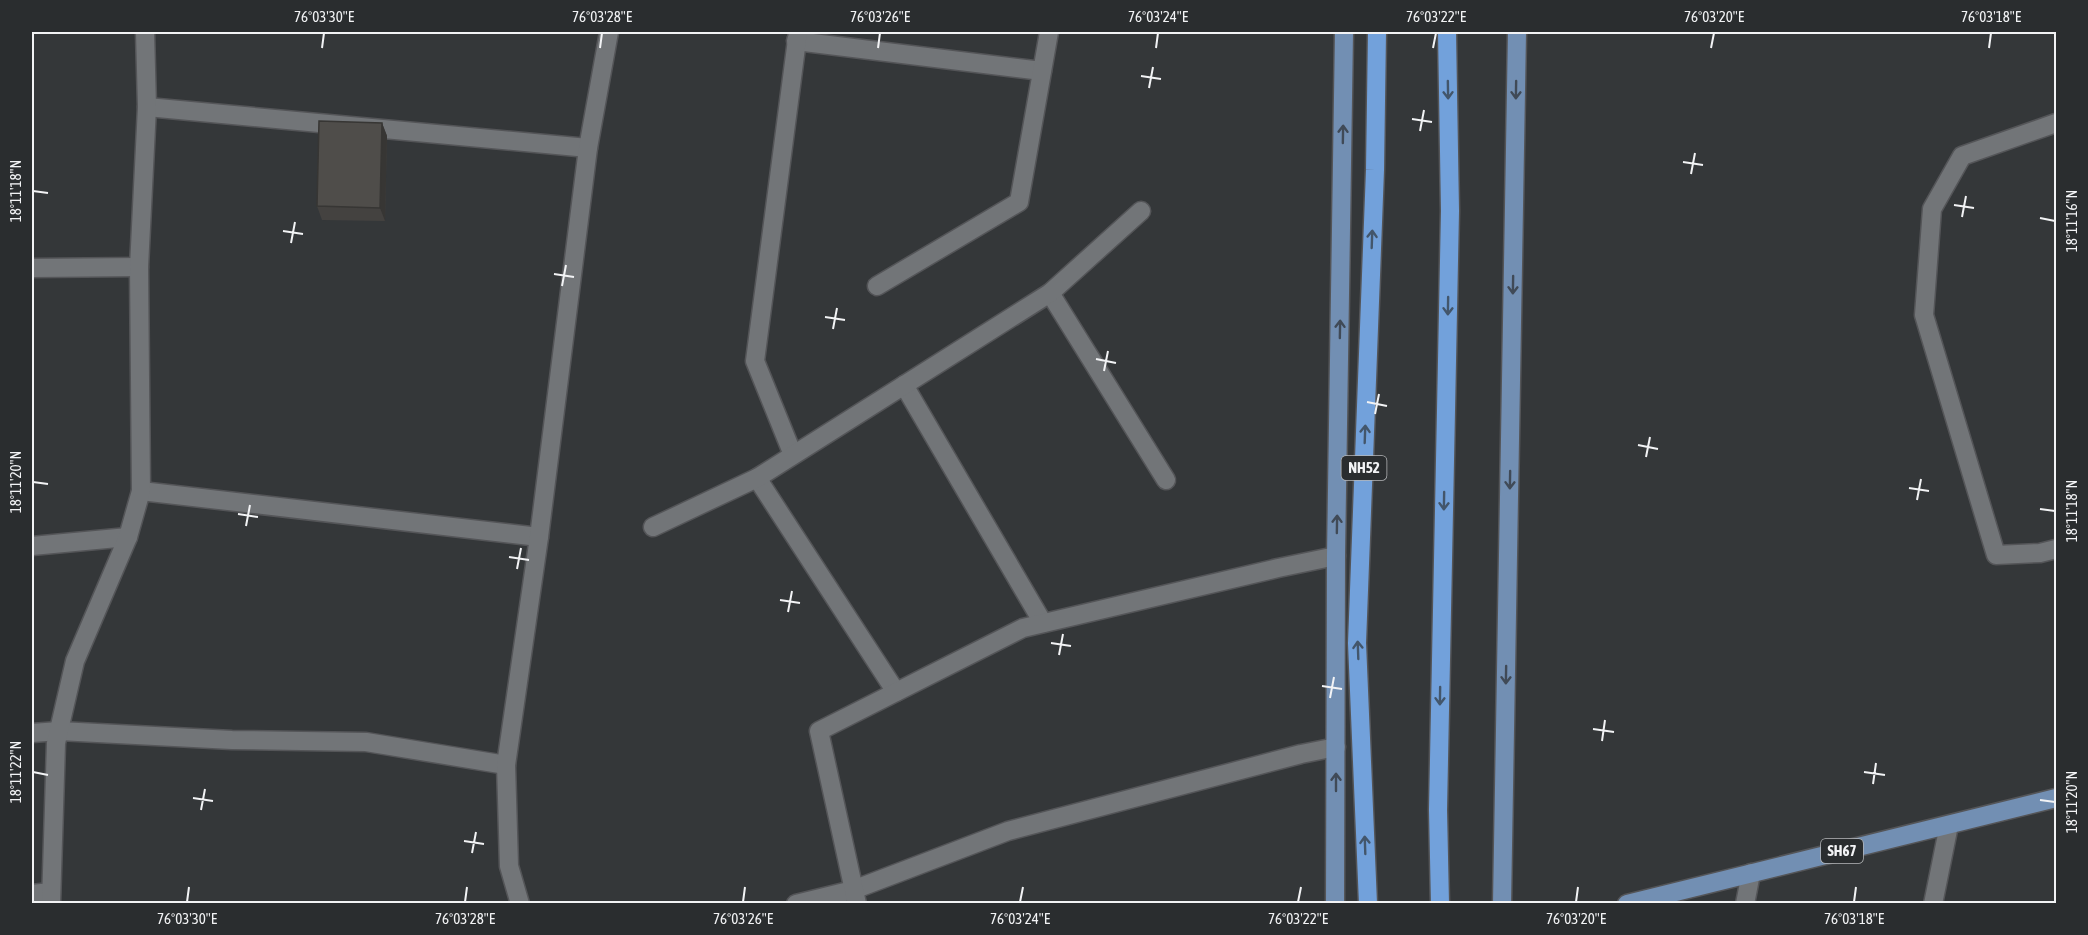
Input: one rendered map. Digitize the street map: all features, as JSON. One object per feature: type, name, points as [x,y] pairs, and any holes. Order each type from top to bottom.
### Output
[{"type":"highway","name":"NH52","points":[[1368,903],[1357,644],[1375,170],[1377,32]]},
{"type":"highway","points":[[1440,903],[1438,810],[1450,211],[1447,32]]},
{"type":"main road","points":[[1335,903],[1336,556],[1344,32]]},
{"type":"main road","points":[[1502,903],[1517,32]]},
{"type":"main road","name":"SH67","points":[[1627,903],[2056,798]]},
{"type":"street","points":[[32,894],[51,898],[58,731],[75,661],[128,537],[141,491],[139,267],[147,106],[146,32]]},
{"type":"street","points":[[520,903],[509,866],[506,765],[539,537],[588,148],[609,32]]},
{"type":"street","points":[[877,286],[1020,202],[1048,32]]},
{"type":"street","points":[[794,455],[755,361],[797,36],[1042,71]]},
{"type":"street","points":[[147,106],[588,148]]},
{"type":"street","points":[[2056,123],[1962,156],[1932,209],[1924,315],[1996,555],[2040,553],[2056,549]]},
{"type":"street","points":[[653,527],[757,478],[1050,293],[1141,211]]},
{"type":"street","points":[[32,268],[139,267]]},
{"type":"street","points":[[1050,293],[1167,480]]},
{"type":"street","points":[[904,385],[1043,623]]},
{"type":"street","points":[[757,478],[896,692]]},
{"type":"street","points":[[141,491],[539,537]]},
{"type":"street","points":[[32,546],[128,537]]},
{"type":"street","points":[[855,897],[819,731],[1023,628],[1336,556]]},
{"type":"street","points":[[32,734],[58,731],[232,740],[366,742],[506,765]]},
{"type":"street","points":[[796,903],[855,897],[1008,831],[1289,757],[1336,747]]},
{"type":"street","points":[[1933,903],[1949,825]]},
{"type":"street","points":[[1745,903],[1751,873]]},
{"type":"building","points":[[319,121],[382,123],[380,208],[317,206]]}]
